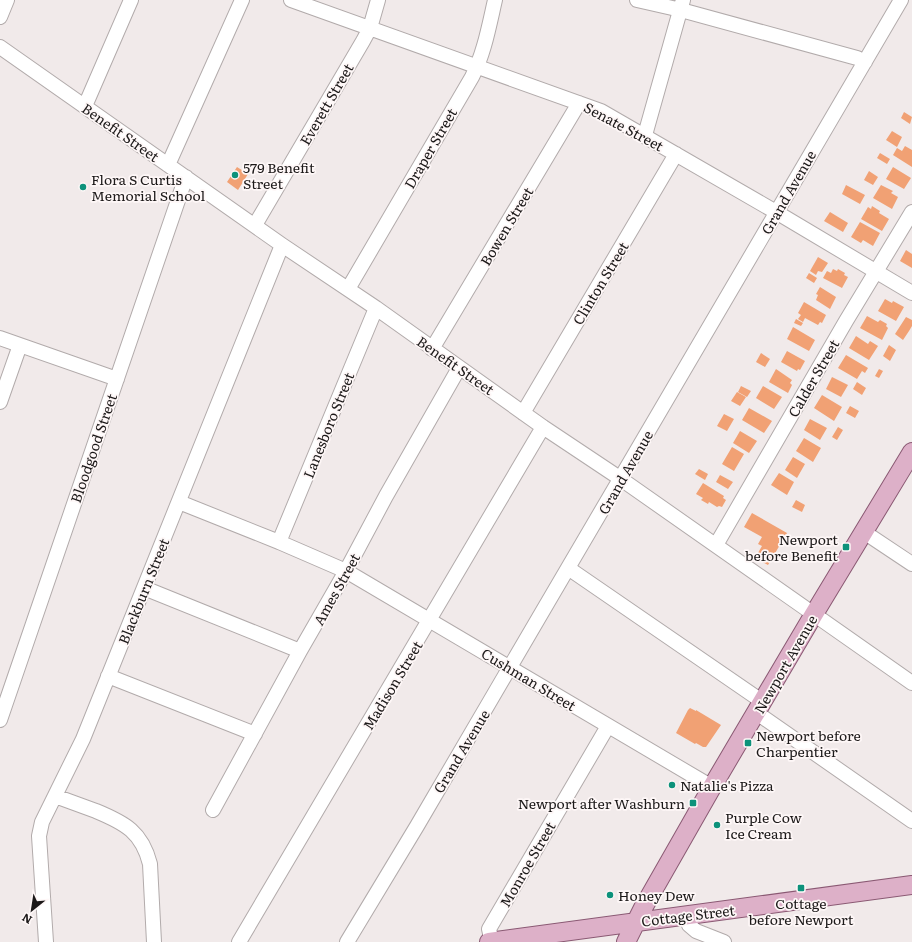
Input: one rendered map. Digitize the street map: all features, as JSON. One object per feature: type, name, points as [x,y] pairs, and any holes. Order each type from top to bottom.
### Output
[{"type":"main road","name":"Newport Avenue","points":[[626,942],[712,787],[912,452]]},
{"type":"main road","name":"Cottage Street","points":[[489,942],[912,885]]},
{"type":"street","points":[[0,17],[7,0]]},
{"type":"street","points":[[85,106],[131,0]]},
{"type":"street","points":[[168,165],[242,0]]},
{"type":"street","name":"Senate Street","points":[[291,0],[601,111],[645,135],[912,293]]},
{"type":"street","name":"Everett Street","points":[[255,225],[370,28],[378,0]]},
{"type":"street","name":"Draper Street","points":[[348,289],[478,67],[495,0]]},
{"type":"street","points":[[637,0],[682,5],[857,58],[865,62]]},
{"type":"street","name":"Grand Avenue","points":[[347,942],[510,668],[901,0]]},
{"type":"street","points":[[645,135],[682,5]]},
{"type":"street","name":"Benefit Street","points":[[1,51],[85,106],[282,245],[376,308],[523,413],[621,479],[912,682]]},
{"type":"street","name":"Bowen Street","points":[[432,349],[580,103]]},
{"type":"street","name":"Clinton Street","points":[[523,413],[676,154]]},
{"type":"street","name":"Bloodgood Street","points":[[0,720],[186,177]]},
{"type":"street","name":"Calder Street","points":[[716,545],[875,272],[912,212]]},
{"type":"street","name":"Blackburn Street","points":[[46,942],[39,836],[42,822],[83,739],[282,245]]},
{"type":"street","name":"Lanesboro Street","points":[[280,542],[376,308]]},
{"type":"street","points":[[0,338],[117,379]]},
{"type":"street","points":[[0,402],[20,345]]},
{"type":"street","name":"Ames Street","points":[[213,810],[386,496],[459,368]]},
{"type":"street","name":"Madison Street","points":[[240,942],[544,427]]},
{"type":"street","name":"Cushman Street","points":[[179,502],[280,542],[346,571],[712,787]]},
{"type":"street","points":[[864,532],[912,564]]},
{"type":"street","points":[[568,568],[760,707],[912,821]]},
{"type":"street","points":[[144,588],[300,651]]},
{"type":"street","points":[[108,676],[255,734]]},
{"type":"street","name":"Monroe Street","points":[[492,942],[489,929],[608,726]]},
{"type":"street","points":[[55,796],[128,826],[142,842],[147,852],[150,864],[154,942]]},
{"type":"street","points":[[686,916],[689,925],[696,931],[724,942]]},
{"type":"building","points":[[904,112],[912,117],[910,124],[901,118]]},
{"type":"building","points":[[892,131],[902,137],[897,147],[886,140]]},
{"type":"building","points":[[905,146],[912,150],[912,167],[893,155],[897,148],[902,151]]},
{"type":"building","points":[[880,153],[890,159],[887,164],[877,158]]},
{"type":"building","points":[[237,167],[248,174],[238,190],[227,182]]},
{"type":"building","points":[[893,167],[911,178],[904,189],[886,179]]},
{"type":"building","points":[[869,171],[878,177],[873,185],[864,180]]},
{"type":"building","points":[[846,185],[865,195],[860,204],[842,194]]},
{"type":"building","points":[[881,185],[893,191],[891,193],[898,197],[892,209],[873,198]]},
{"type":"building","points":[[872,206],[880,211],[879,213],[889,219],[882,231],[861,219],[868,207],[871,209]]},
{"type":"building","points":[[830,212],[848,223],[843,232],[824,221]]},
{"type":"building","points":[[860,222],[880,233],[873,246],[863,240],[861,243],[851,237]]},
{"type":"building","points":[[906,250],[912,254],[912,268],[900,261]]},
{"type":"building","points":[[818,257],[828,263],[822,272],[818,271],[816,275],[810,271]]},
{"type":"building","points":[[833,269],[837,271],[838,269],[845,273],[844,275],[848,277],[842,288],[823,278],[827,271],[831,273]]},
{"type":"building","points":[[809,273],[817,278],[814,283],[806,278]]},
{"type":"building","points":[[820,287],[836,297],[830,309],[816,300],[818,295],[816,294]]},
{"type":"building","points":[[885,299],[892,303],[893,301],[904,307],[896,321],[878,311]]},
{"type":"building","points":[[804,302],[826,315],[822,323],[820,322],[818,325],[805,318],[803,322],[798,319],[801,315],[798,313]]},
{"type":"building","points":[[867,316],[878,322],[880,320],[887,324],[886,326],[888,328],[882,340],[860,328]]},
{"type":"building","points":[[906,317],[912,320],[912,326],[903,340],[895,334]]},
{"type":"building","points":[[796,319],[803,323],[801,326],[794,323]]},
{"type":"building","points":[[793,327],[815,340],[809,351],[787,339]]},
{"type":"building","points":[[856,336],[868,344],[870,341],[878,346],[869,360],[849,348]]},
{"type":"building","points":[[889,345],[896,350],[890,361],[883,356]]},
{"type":"building","points":[[787,351],[805,361],[800,370],[798,369],[797,371],[781,362]]},
{"type":"building","points":[[761,353],[770,359],[765,367],[756,362]]},
{"type":"building","points":[[846,355],[868,368],[865,373],[862,371],[857,379],[838,368]]},
{"type":"building","points":[[776,369],[792,380],[790,383],[792,385],[788,393],[769,382]]},
{"type":"building","points":[[879,369],[883,371],[879,378],[875,376]]},
{"type":"building","points":[[832,377],[848,385],[841,397],[826,389]]},
{"type":"building","points":[[857,382],[866,388],[862,395],[853,389]]},
{"type":"building","points":[[741,386],[751,391],[747,397],[738,392]]},
{"type":"building","points":[[763,386],[782,397],[774,409],[756,398]]},
{"type":"building","points":[[737,392],[746,397],[740,406],[731,401]]},
{"type":"building","points":[[822,395],[842,407],[834,421],[814,408]]},
{"type":"building","points":[[850,406],[859,411],[855,418],[846,413]]},
{"type":"building","points":[[749,408],[772,421],[764,433],[742,420]]},
{"type":"building","points":[[724,414],[734,419],[727,431],[717,426]]},
{"type":"building","points":[[810,419],[827,428],[820,440],[804,430]]},
{"type":"building","points":[[838,427],[843,430],[837,440],[832,437]]},
{"type":"building","points":[[740,431],[757,441],[749,453],[733,443]]},
{"type":"building","points":[[804,438],[821,448],[813,462],[796,451]]},
{"type":"building","points":[[732,447],[744,454],[734,471],[722,464]]},
{"type":"building","points":[[793,457],[805,464],[797,478],[785,470]]},
{"type":"building","points":[[699,469],[708,474],[705,480],[695,474]]},
{"type":"building","points":[[779,473],[794,482],[787,495],[771,485]]},
{"type":"building","points":[[720,475],[733,482],[728,489],[716,482]]},
{"type":"building","points":[[703,483],[724,496],[723,498],[726,500],[722,507],[717,507],[709,502],[708,504],[701,500],[703,498],[696,494]]},
{"type":"building","points":[[796,500],[805,505],[802,512],[792,507]]},
{"type":"building","points":[[752,513],[787,533],[768,565],[755,558],[762,546],[758,544],[762,537],[744,527]]},
{"type":"building","points":[[690,708],[721,725],[706,747],[696,743],[695,744],[676,733]]},
{"type":"place","name":"579 Benefit Street","points":[[235,175]]},
{"type":"place","name":"Flora S Curtis Memorial School","points":[[83,187]]},
{"type":"place","name":"Newport before Benefit","points":[[846,547]]},
{"type":"place","name":"Newport before Charpentier","points":[[748,743]]},
{"type":"place","name":"Natalie's Pizza","points":[[672,785]]},
{"type":"place","name":"Newport after Washburn","points":[[693,803]]},
{"type":"place","name":"Purple Cow Ice Cream","points":[[717,825]]},
{"type":"place","name":"Cottage before Newport","points":[[801,888]]},
{"type":"place","name":"Honey Dew","points":[[610,895]]}]
